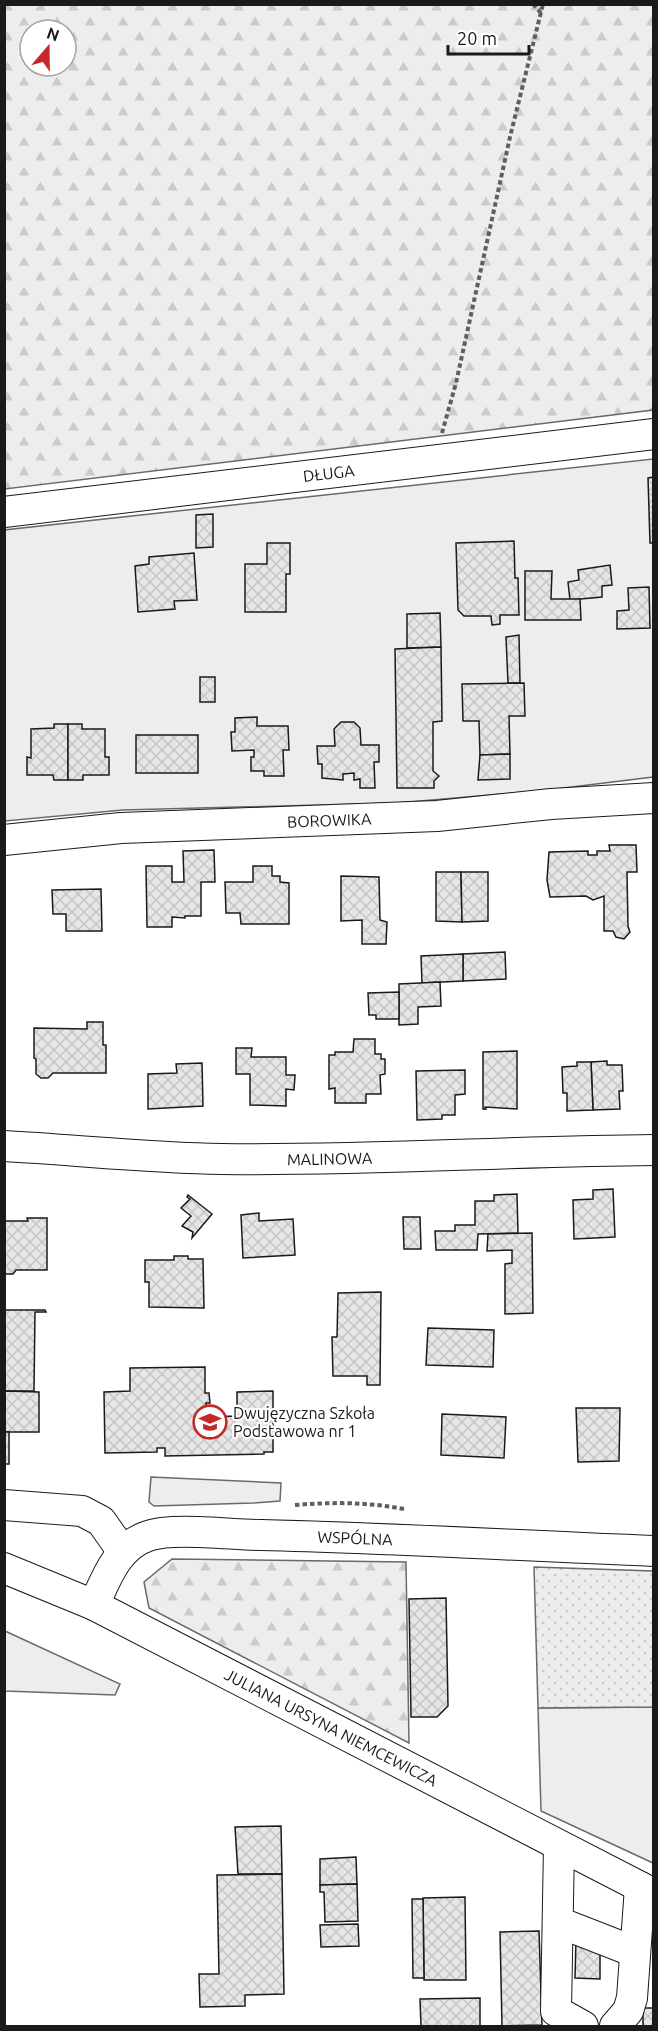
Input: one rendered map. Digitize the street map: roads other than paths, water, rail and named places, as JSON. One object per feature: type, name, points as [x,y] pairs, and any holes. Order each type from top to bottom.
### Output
[{"type":"street","name":"DŁUGA","points":[[4,512],[654,434]]},
{"type":"street","name":"BOROWIKA","points":[[4,840],[121,828],[437,816],[550,804],[654,798]]},
{"type":"street","name":"MALINOWA","points":[[4,1146],[220,1159],[357,1158],[654,1150]]},
{"type":"street","points":[[4,1505],[82,1511],[101,1521],[123,1552]]},
{"type":"street","name":"WSPÓLNA","points":[[94,1605],[113,1566],[123,1552],[149,1535],[190,1533],[654,1551]]},
{"type":"street","name":"JULIANA URSYNA NIEMCEWICZA","points":[[4,1568],[94,1605],[647,1891]]},
{"type":"street","points":[[559,1846],[556,2011],[583,2026]]},
{"type":"street","points":[[615,2026],[628,2011],[632,1998],[635,1952],[647,1891]]},
{"type":"street","points":[[558,1922],[635,1952]]},
{"type":"place","name":"Dwujęzyczna Szkoła Podstawowa nr 1","points":[[210,1422]]}]
